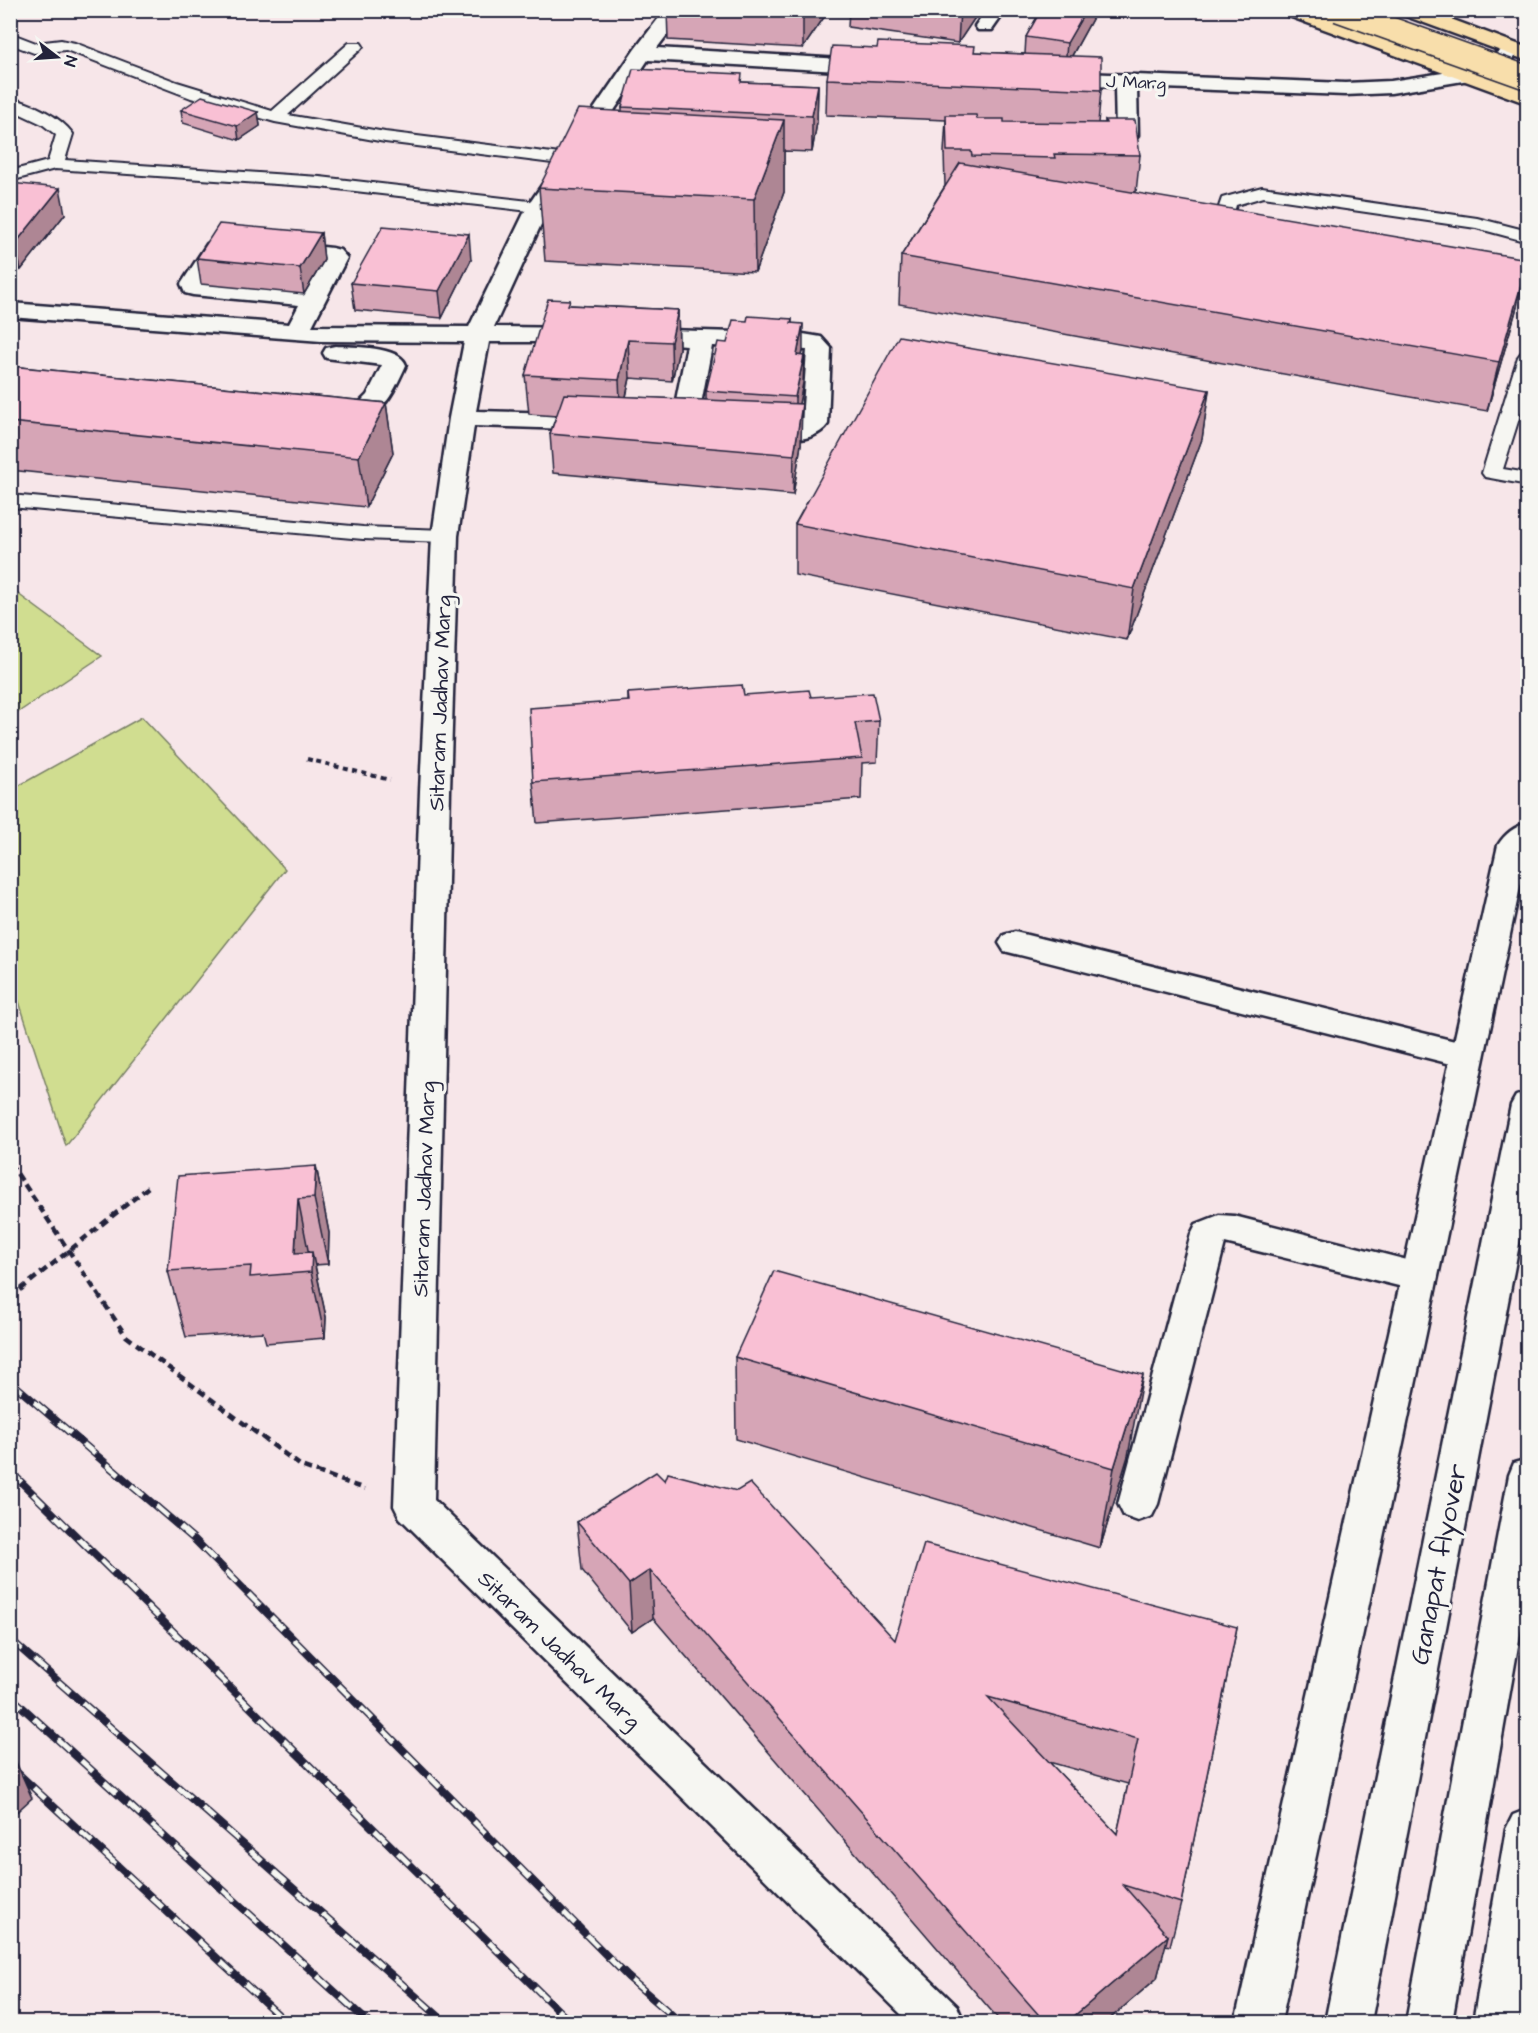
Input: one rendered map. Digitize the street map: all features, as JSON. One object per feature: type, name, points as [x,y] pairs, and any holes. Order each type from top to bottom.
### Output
[{"type":"main road","points":[[1290,10],[1527,98]]},
{"type":"main road","points":[[1338,10],[1527,78]]},
{"type":"main road","points":[[1375,10],[1523,57]]},
{"type":"main road","points":[[1407,10],[1523,57]]},
{"type":"street","name":"Sitaram Jadhav Marg","points":[[676,10],[642,53],[538,207],[478,335],[462,418],[445,536],[435,791],[414,1506],[941,2022]]},
{"type":"street","points":[[642,53],[890,68]]},
{"type":"street","name":"J Marg","points":[[1043,77],[1345,89],[1391,87],[1468,75],[1523,57]]},
{"type":"street","points":[[1075,141],[1108,142],[1119,140],[1127,135],[1126,82]]},
{"type":"street","points":[[572,155],[604,152]]},
{"type":"street","points":[[297,332],[315,299],[335,261],[332,255],[222,246],[215,249],[193,284],[193,288],[201,289],[315,299]]},
{"type":"street","points":[[10,310],[297,332],[317,343],[393,361],[394,365],[371,409],[351,415],[315,413]]},
{"type":"street","points":[[10,327],[317,343],[478,335],[606,335],[803,341],[812,342],[819,348],[815,424],[810,429],[797,431],[696,426],[701,338]]},
{"type":"street","points":[[462,418],[627,423]]},
{"type":"street","points":[[1258,2022],[1513,845],[1527,833]]},
{"type":"street","points":[[1015,943],[1467,1056]]},
{"type":"street","name":"Ganapat flyover","points":[[1348,2022],[1527,1105]]},
{"type":"street","points":[[1138,1504],[1148,1396],[1209,1234],[1219,1229],[1234,1230],[1419,1277]]},
{"type":"street","points":[[1429,2022],[1527,1475]]},
{"type":"street","points":[[1496,2022],[1527,1829]]},
{"type":"lane","points":[[10,38],[34,48],[69,46],[155,81],[275,117],[338,129],[572,155]]},
{"type":"lane","points":[[275,117],[355,46]]},
{"type":"lane","points":[[10,103],[48,120],[65,134],[55,164]]},
{"type":"lane","points":[[10,176],[55,164],[320,182],[538,207]]},
{"type":"lane","points":[[1257,230],[1222,224],[1228,202],[1262,192],[1477,223],[1527,237]]},
{"type":"lane","points":[[1527,357],[1492,473],[1527,479]]},
{"type":"lane","points":[[10,501],[363,533],[445,536]]},
{"type":"path","points":[[307,759],[435,791]]},
{"type":"path","points":[[10,1163],[126,1336],[301,1466],[414,1506]]},
{"type":"path","points":[[10,1298],[151,1185]]},
{"type":"green space","points":[[10,588],[102,656],[11,717],[10,717]]},
{"type":"green space","points":[[142,717],[285,869],[66,1146],[11,977],[11,790]]},
{"type":"building","points":[[776,10],[804,10],[803,12]]},
{"type":"building","points":[[1041,10],[1086,10],[1067,43],[1026,37]]},
{"type":"building","points":[[878,42],[975,46],[974,52],[1101,57],[1101,90],[827,79],[832,46],[877,48]]},
{"type":"building","points":[[633,69],[742,74],[741,82],[818,85],[812,116],[622,107]]},
{"type":"building","points":[[202,96],[258,112],[237,126],[181,110]]},
{"type":"building","points":[[578,109],[784,120],[754,199],[539,188]]},
{"type":"building","points":[[946,115],[976,115],[977,119],[1004,119],[1004,122],[1106,123],[1105,120],[1135,120],[1140,155],[1054,154],[1055,158],[972,156],[971,151],[947,151]]},
{"type":"building","points":[[960,163],[1527,259],[1527,264],[1499,362],[901,256]]},
{"type":"building","points":[[10,183],[60,188],[15,244],[10,243]]},
{"type":"building","points":[[219,224],[321,233],[300,268],[197,258]]},
{"type":"building","points":[[383,226],[469,234],[439,291],[351,283]]},
{"type":"building","points":[[548,299],[570,300],[568,305],[678,310],[671,342],[628,340],[619,380],[525,375]]},
{"type":"building","points":[[748,316],[792,319],[791,323],[803,324],[797,355],[804,356],[795,397],[706,391],[718,342],[727,343],[733,320],[747,321]]},
{"type":"building","points":[[899,336],[1209,390],[1134,589],[795,524]]},
{"type":"building","points":[[10,366],[386,403],[359,457],[10,422]]},
{"type":"building","points":[[564,394],[802,404],[794,455],[550,434]]},
{"type":"building","points":[[742,685],[744,695],[809,690],[811,697],[873,693],[879,721],[855,723],[862,758],[533,782],[529,708],[629,701],[628,693]]},
{"type":"building","points":[[316,1166],[314,1198],[298,1199],[295,1253],[312,1252],[311,1272],[250,1277],[251,1266],[168,1271],[178,1176]]},
{"type":"building","points":[[774,1271],[1143,1375],[1114,1468],[735,1357]]},
{"type":"building","points":[[656,1472],[665,1481],[668,1473],[737,1491],[750,1483],[895,1640],[924,1544],[1237,1627],[1181,1903],[1123,1885],[1168,1936],[1067,2022],[1045,2022],[650,1570],[629,1584],[577,1522]],"holes":[[[988,1697],[1138,1739],[1117,1834]]]},
{"type":"building","points":[[10,1757],[16,1762],[10,1766]]},
{"type":"railway","points":[[10,1381],[195,1540],[628,1977],[680,2022]]},
{"type":"railway","points":[[10,1471],[570,2022]]},
{"type":"railway","points":[[10,1639],[445,2022]]},
{"type":"railway","points":[[10,1696],[368,2022]]},
{"type":"railway","points":[[10,1766],[286,2022]]}]
